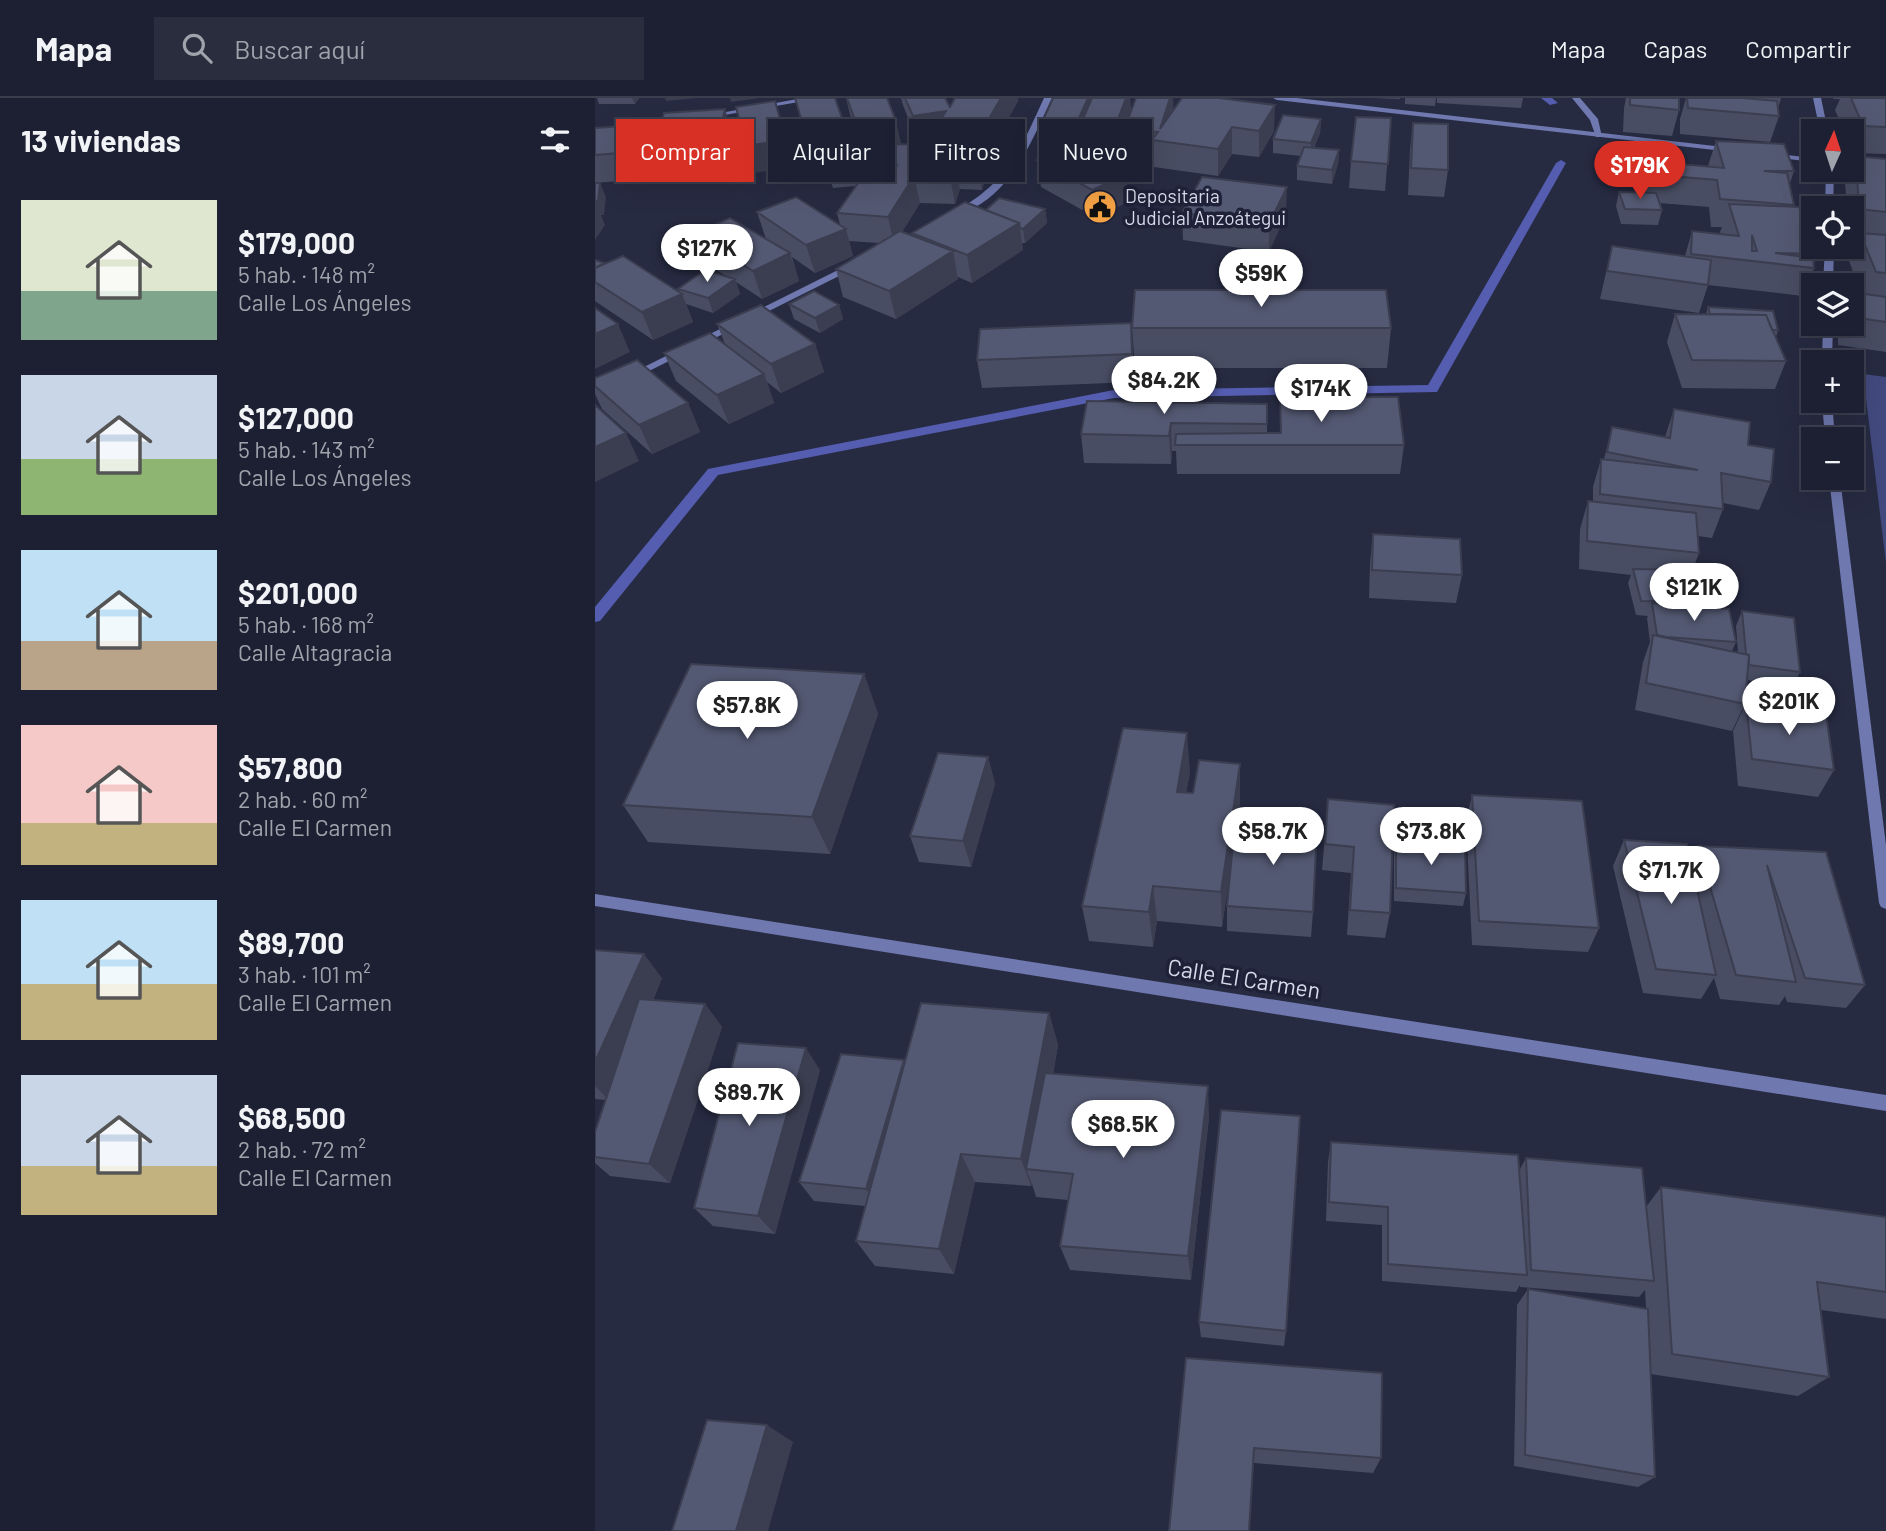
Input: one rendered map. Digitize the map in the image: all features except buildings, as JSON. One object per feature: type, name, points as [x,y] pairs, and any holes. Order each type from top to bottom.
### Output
[{"type":"street","points":[[699,118],[817,98]]},
{"type":"street","points":[[944,220],[981,202],[998,189],[1011,173],[1048,98]]},
{"type":"street","points":[[1277,98],[1746,152]]},
{"type":"street","points":[[1576,98],[1594,120],[1599,135]]},
{"type":"street","points":[[1817,98],[1821,119]]},
{"type":"street","points":[[1759,153],[1801,158]]},
{"type":"street","points":[[620,381],[869,258]]},
{"type":"street","points":[[1835,490],[1886,903]]},
{"type":"street","name":"Calle El Carmen","points":[[595,900],[1886,1103]]},
{"type":"shaded area","points":[[1864,374],[1886,377],[1886,563],[1864,382]]},
{"type":"waterway","points":[[1546,98],[1553,103]]},
{"type":"waterway","points":[[595,617],[713,472],[1114,394],[1432,389],[1561,163]]},
{"type":"place","name":"Depositaria Judicial Anzoátegui","points":[[1100,207]]}]
